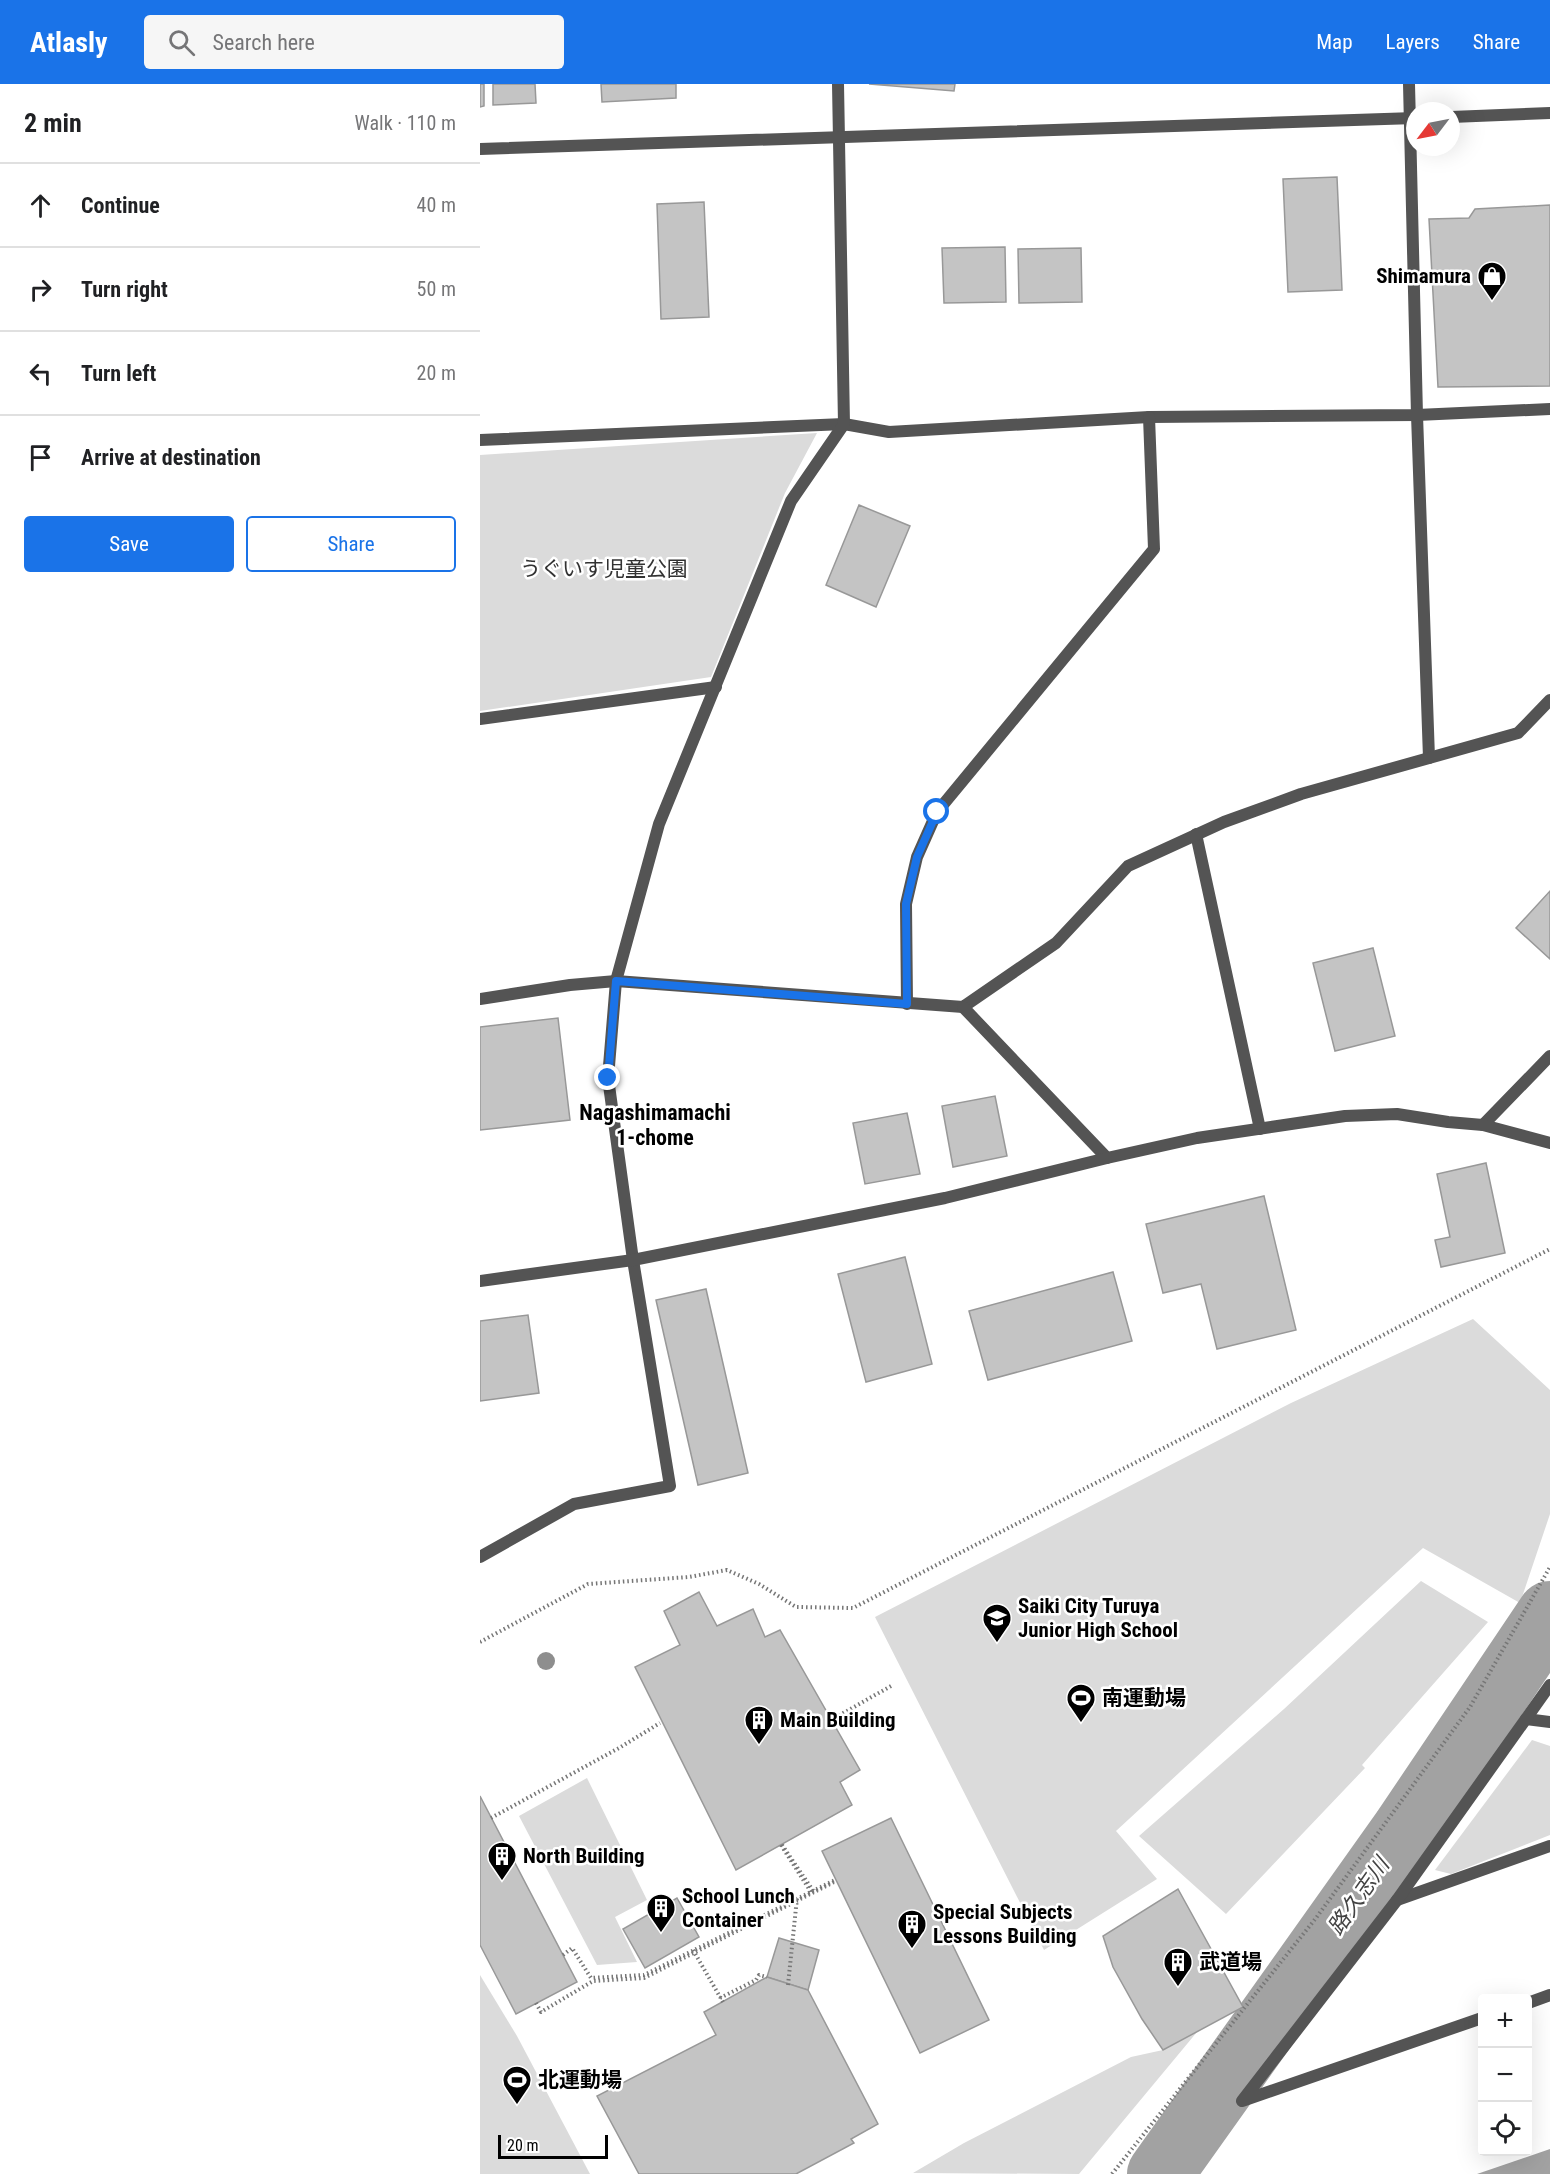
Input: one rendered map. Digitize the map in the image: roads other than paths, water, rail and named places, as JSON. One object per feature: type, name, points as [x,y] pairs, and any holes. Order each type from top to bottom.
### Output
[{"type":"street","points":[[480,1557],[574,1504],[670,1486],[633,1260],[608,1078],[616,981],[659,824],[791,501],[844,424],[838,84]]},
{"type":"street","points":[[1409,84],[1411,102]]},
{"type":"street","points":[[1460,117],[1550,113]]},
{"type":"street","points":[[480,148],[1406,118]]},
{"type":"street","points":[[1414,156],[1417,415],[1429,758]]},
{"type":"street","points":[[480,440],[844,424],[889,432],[1149,417],[1417,415],[1550,409]]},
{"type":"street","points":[[907,1004],[906,904],[917,857],[937,812],[1154,549],[1149,417]]},
{"type":"street","points":[[480,719],[716,687]]},
{"type":"street","points":[[480,999],[570,985],[616,981],[963,1007],[1056,943],[1128,866],[1224,822],[1301,794],[1518,733],[1550,700]]},
{"type":"street","points":[[1196,834],[1260,1129]]},
{"type":"street","points":[[963,1007],[1107,1158]]},
{"type":"street","points":[[1483,1125],[1550,1056]]},
{"type":"street","points":[[480,1281],[633,1260],[945,1198],[1197,1138],[1345,1116],[1397,1114],[1483,1125],[1550,1143]]},
{"type":"street","points":[[1478,2019],[1242,2101],[1397,1900],[1550,1685]]},
{"type":"street","points":[[1526,1719],[1550,1722]]},
{"type":"street","points":[[1397,1900],[1550,1846]]},
{"type":"street","points":[[1532,2001],[1550,1995]]},
{"type":"waterway","name":"路久志川","points":[[1160,2174],[1404,1831],[1550,1614]]},
{"type":"place","name":"Shimamura","points":[[1492,302]]},
{"type":"place","name":"Saiki City Turuya Junior High School","points":[[997,1644]]},
{"type":"place","name":"南運動場","points":[[1081,1724]]},
{"type":"place","name":"Main Building","points":[[759,1746]]},
{"type":"place","name":"North Building","points":[[502,1882]]},
{"type":"place","name":"School Lunch Container","points":[[661,1934]]},
{"type":"place","name":"Special Subjects Lessons Building","points":[[912,1950]]},
{"type":"place","name":"武道場","points":[[1178,1988]]},
{"type":"place","name":"北運動場","points":[[517,2106]]},
{"type":"district","name":"Nagashimamachi 1-chome","points":[[655,1124]]},
{"type":"park label","name":"うぐいす児童公園","points":[[604,569]]}]
